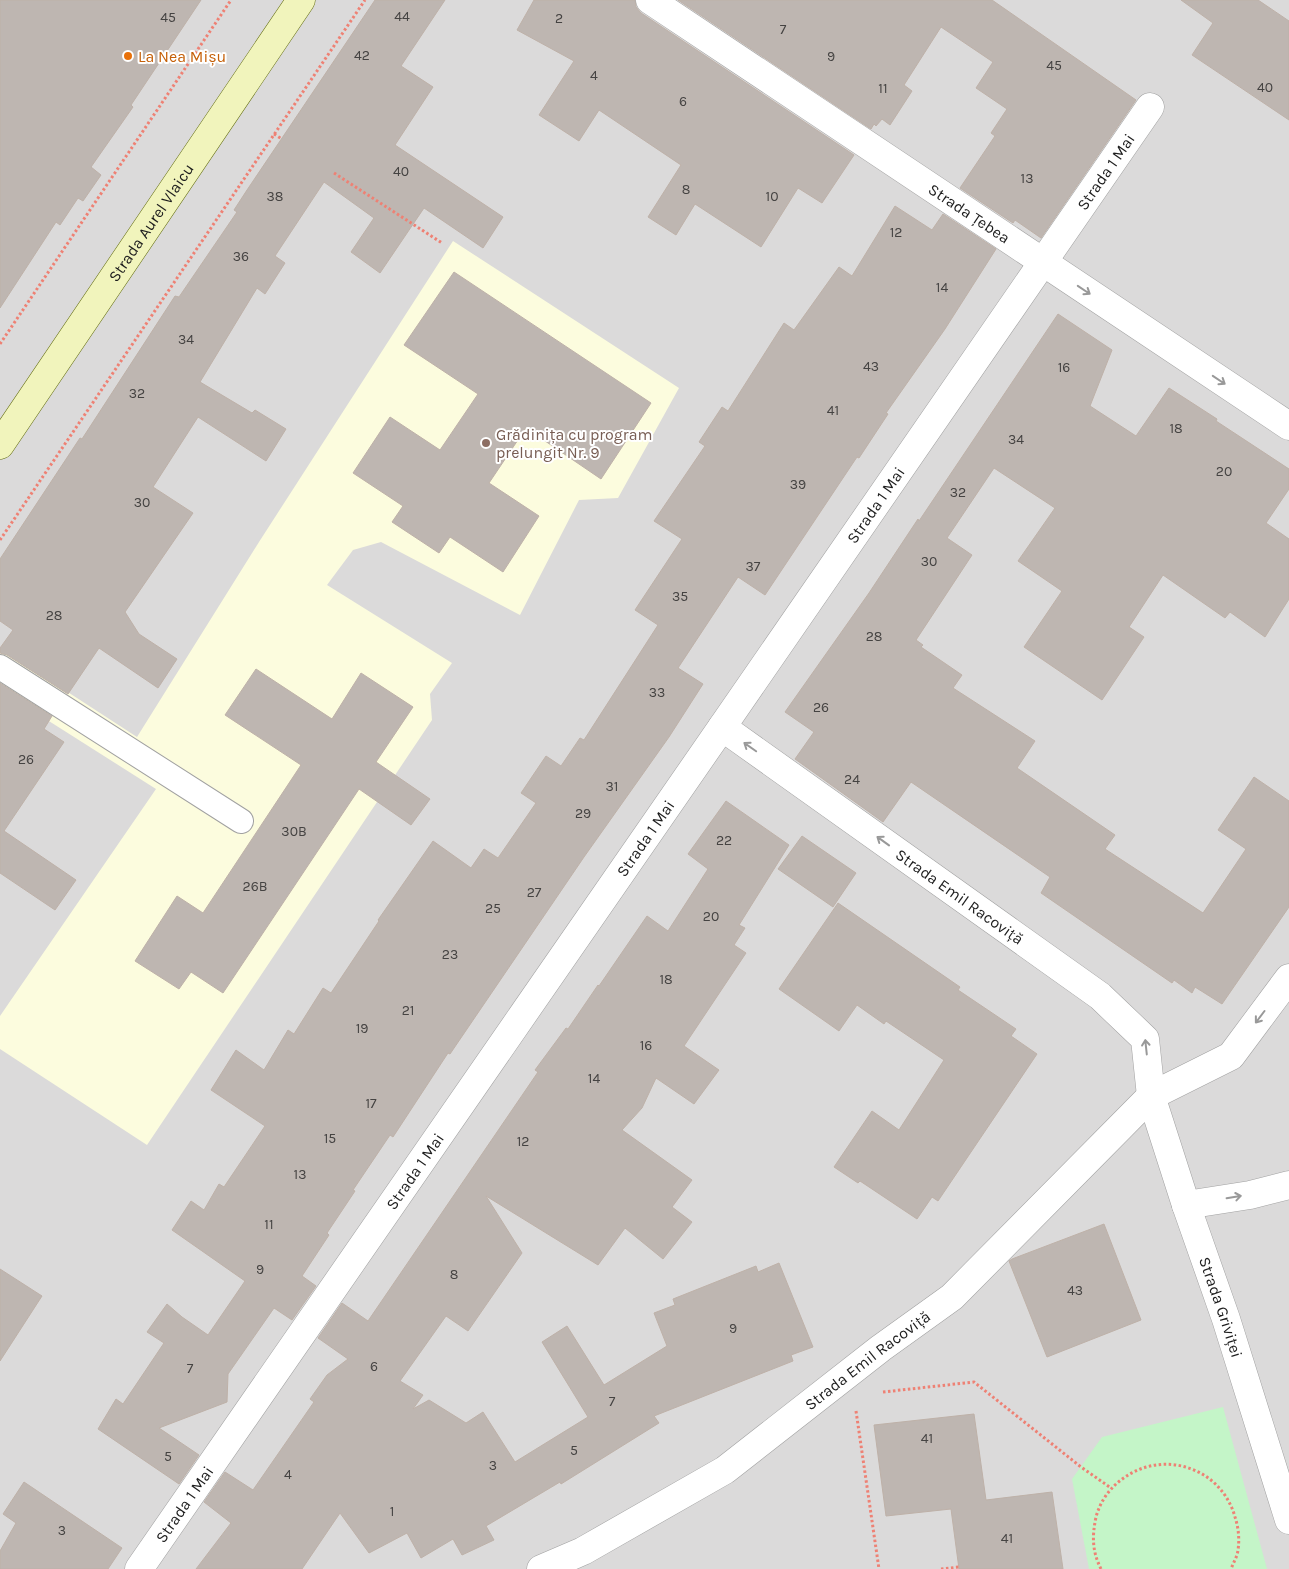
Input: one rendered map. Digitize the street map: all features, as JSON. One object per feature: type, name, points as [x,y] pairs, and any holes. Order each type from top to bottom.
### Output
[{"type":"main road","name":"Strada Aurel Vlaicu","points":[[0,446],[301,0]]},
{"type":"street","name":"Strada Țebea","points":[[650,0],[1289,426]]},
{"type":"street","name":"Strada 1 Mai","points":[[139,1569],[1150,107]]},
{"type":"street","name":"Strada Emil Racoviță","points":[[722,727],[1100,996],[1145,1039],[1151,1096]]},
{"type":"street","name":"Strada Emil Racoviță","points":[[540,1569],[583,1551],[724,1470],[881,1348],[952,1297],[1151,1096],[1231,1056],[1289,978]]},
{"type":"street","name":"Strada Griviței","points":[[1151,1096],[1186,1205],[1226,1319],[1289,1520]]},
{"type":"street","points":[[1186,1205],[1250,1195],[1289,1185]]},
{"type":"lane","points":[[0,667],[242,821]]},
{"type":"path","points":[[0,344],[231,0]]},
{"type":"path","points":[[0,540],[365,0]]},
{"type":"path","points":[[274,134],[282,139]]},
{"type":"path","points":[[334,173],[442,243]]},
{"type":"path","points":[[881,1392],[974,1382],[1080,1467],[1111,1488]]},
{"type":"path","points":[[855,1406],[879,1569]]},
{"type":"path","points":[[1101,1569],[1095,1557],[1092,1533],[1098,1509],[1111,1488],[1130,1473],[1153,1465],[1177,1464],[1200,1472],[1219,1487],[1232,1506],[1239,1530],[1237,1554],[1231,1569]]},
{"type":"path","points":[[942,1569],[959,1567]]},
{"type":"shaded area","points":[[0,0],[1289,0],[1289,1569],[0,1569]]},
{"type":"shaded area","points":[[453,241],[679,388],[618,498],[579,500],[520,615],[381,542],[353,550],[327,585],[452,663],[430,694],[432,720],[147,1145],[0,1049],[0,1016],[156,789],[0,690],[0,648],[137,737],[259,542]]},
{"type":"green space","points":[[1223,1407],[1267,1569],[1089,1569],[1072,1479],[1102,1437]]},
{"type":"building","points":[[0,0],[201,0],[131,105],[133,107],[91,167],[101,175],[83,201],[78,198],[60,225],[56,222],[0,308]]},
{"type":"building","points":[[375,0],[445,0],[401,66],[433,87],[395,145],[503,217],[483,248],[424,208],[380,273],[351,252],[374,218],[324,182],[275,256],[285,263],[265,294],[257,288],[200,382],[252,413],[255,410],[286,429],[266,461],[198,417],[153,487],[193,513],[125,612],[139,634],[177,659],[158,688],[99,648],[68,694],[7,655],[0,653],[0,648],[13,630],[0,621],[0,559],[80,438],[82,439],[175,296],[179,297],[237,212],[234,210],[247,190]]},
{"type":"building","points":[[534,0],[635,0],[636,7],[641,13],[854,155],[822,203],[798,188],[761,247],[695,204],[676,235],[648,217],[681,165],[599,110],[579,141],[539,115],[574,61],[517,30]]},
{"type":"building","points":[[678,0],[992,0],[1136,100],[1041,238],[1015,220],[1013,223],[960,188],[995,136],[991,133],[1007,109],[976,88],[993,62],[941,27],[904,85],[912,91],[890,125],[882,119],[876,126],[874,124],[871,129]]},
{"type":"building","points":[[1181,0],[1258,0],[1289,21],[1289,120],[1192,55],[1213,23]]},
{"type":"building","points":[[895,206],[932,230],[943,214],[996,249],[945,329],[886,413],[888,414],[859,458],[857,457],[765,595],[738,577],[678,668],[703,684],[669,737],[584,857],[450,1054],[448,1053],[393,1137],[390,1135],[353,1190],[355,1191],[327,1233],[329,1235],[302,1276],[316,1286],[292,1320],[274,1308],[228,1374],[227,1402],[159,1428],[199,1455],[179,1484],[98,1429],[116,1399],[123,1404],[164,1343],[147,1332],[167,1304],[208,1335],[245,1281],[172,1230],[191,1201],[204,1210],[219,1184],[224,1187],[265,1126],[211,1090],[236,1050],[264,1070],[288,1030],[294,1034],[323,988],[331,993],[378,920],[433,841],[471,868],[484,849],[498,858],[536,803],[521,793],[546,756],[561,766],[580,738],[584,740],[658,625],[635,610],[682,539],[654,521],[705,446],[699,442],[722,407],[728,411],[784,323],[794,330],[839,267],[852,276]]},
{"type":"building","points":[[454,272],[651,403],[601,479],[526,428],[489,483],[539,516],[503,572],[450,537],[439,553],[392,522],[403,506],[353,473],[390,417],[440,450],[478,394],[404,345]]},
{"type":"building","points":[[1058,314],[1112,350],[1090,406],[1136,436],[1169,388],[1289,469],[1289,489],[1266,523],[1289,539],[1289,599],[1265,637],[1230,612],[1225,618],[1163,575],[1129,627],[1144,637],[1102,700],[1024,647],[1062,591],[1018,561],[1055,508],[994,468],[947,538],[972,555],[916,640],[923,645],[921,647],[962,675],[953,688],[1035,741],[1017,768],[1115,835],[1105,849],[1203,913],[1246,849],[1218,830],[1254,777],[1289,801],[1289,907],[1222,1004],[1195,987],[1192,993],[1174,980],[1172,983],[1041,893],[1050,877],[911,782],[883,822],[795,759],[814,732],[785,712],[869,593],[918,519],[919,521]]},
{"type":"building","points":[[256,669],[332,719],[361,673],[413,707],[376,762],[430,799],[411,825],[359,789],[223,993],[191,972],[179,989],[135,961],[177,896],[203,913],[301,765],[225,715]]},
{"type":"building","points":[[0,683],[52,716],[44,729],[64,742],[4,831],[76,880],[55,910],[0,873]]},
{"type":"building","points":[[726,801],[789,845],[739,925],[745,928],[734,945],[746,953],[684,1046],[719,1070],[694,1104],[656,1078],[642,1108],[622,1130],[692,1180],[672,1207],[692,1222],[663,1259],[625,1228],[598,1265],[486,1196],[522,1253],[468,1331],[446,1316],[400,1381],[423,1395],[413,1409],[429,1400],[466,1423],[483,1412],[515,1462],[588,1417],[542,1342],[567,1326],[604,1385],[667,1346],[654,1313],[675,1305],[673,1299],[756,1266],[758,1272],[779,1263],[813,1347],[791,1355],[793,1361],[654,1416],[659,1423],[561,1484],[560,1482],[486,1526],[494,1540],[462,1555],[453,1539],[421,1558],[407,1533],[369,1553],[340,1513],[302,1569],[196,1569],[231,1523],[204,1502],[225,1472],[253,1490],[314,1402],[310,1399],[327,1375],[348,1359],[318,1338],[342,1303],[368,1321],[538,1072],[535,1070],[566,1028],[568,1029],[647,916],[668,931],[708,869],[688,854]]},
{"type":"building","points":[[802,836],[856,873],[833,907],[778,869]]},
{"type":"building","points":[[838,903],[960,987],[958,990],[1016,1029],[1011,1036],[1037,1054],[938,1201],[932,1197],[917,1219],[860,1181],[858,1183],[834,1167],[872,1111],[899,1130],[944,1060],[886,1021],[884,1024],[857,1005],[839,1031],[779,989]]},
{"type":"building","points":[[1104,1224],[1141,1320],[1047,1357],[1009,1261]]},
{"type":"building","points":[[0,1269],[42,1296],[0,1361]]},
{"type":"building","points":[[974,1414],[986,1500],[1052,1492],[1063,1569],[959,1569],[951,1509],[886,1516],[874,1425]]},
{"type":"building","points":[[24,1482],[122,1548],[108,1569],[0,1569],[0,1551],[16,1523],[3,1514]]},
{"type":"place","name":"La Nea Mișu","points":[[128,56]]},
{"type":"place","name":"Grădinița cu program prelungit Nr. 9","points":[[486,443]]}]
